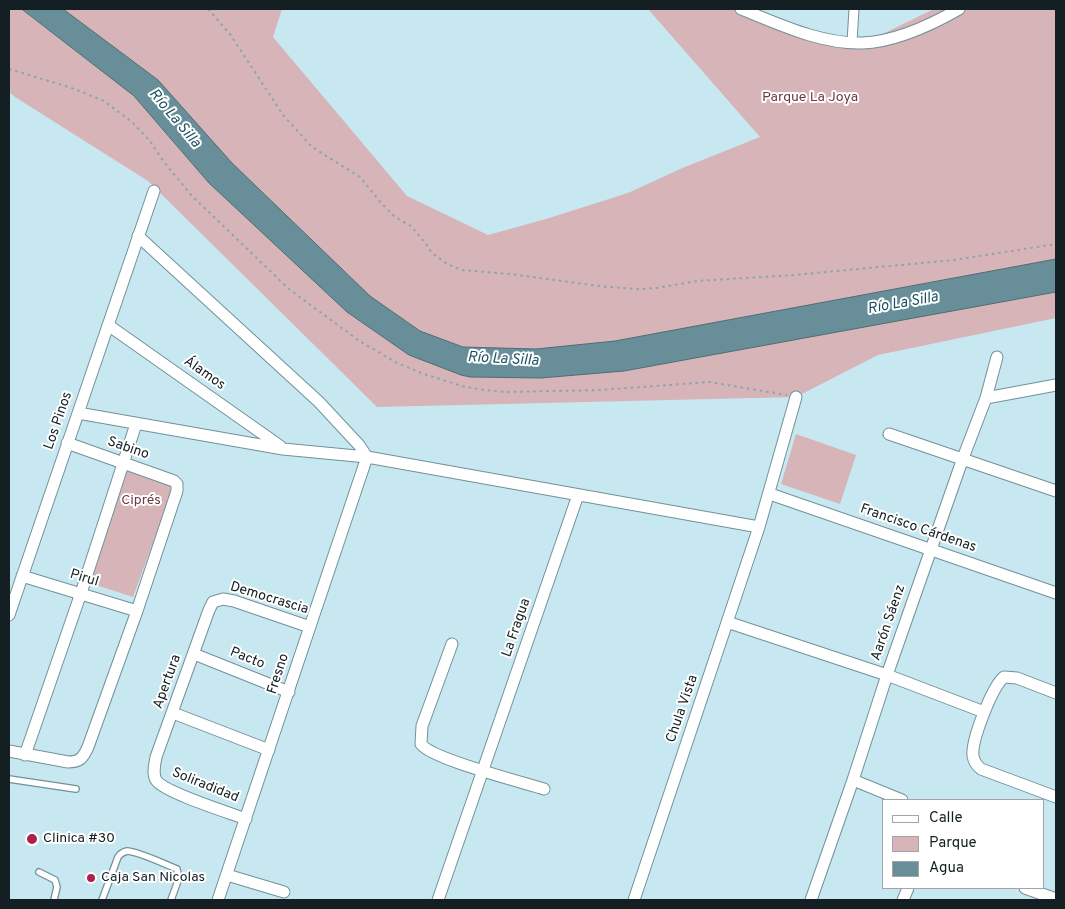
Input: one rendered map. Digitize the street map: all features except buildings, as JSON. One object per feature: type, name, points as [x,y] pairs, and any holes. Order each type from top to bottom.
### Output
[{"type":"street","points":[[741,9],[804,33],[852,42],[872,41],[902,34],[932,23],[959,9]]},
{"type":"street","points":[[852,42],[854,9]]},
{"type":"street","name":"Los Pinos","points":[[9,616],[154,191]]},
{"type":"street","points":[[138,236],[319,402],[359,444],[367,457]]},
{"type":"street","name":"Álamos","points":[[108,325],[283,449]]},
{"type":"street","name":"Aarón Sáenz","points":[[811,900],[887,675],[986,398],[998,357]]},
{"type":"street","points":[[986,398],[1056,385]]},
{"type":"street","points":[[78,413],[283,449],[367,457],[759,527],[770,494],[796,397]]},
{"type":"street","points":[[25,755],[81,593],[136,424]]},
{"type":"street","points":[[890,434],[1056,491]]},
{"type":"street","name":"Sabino","points":[[67,443],[171,480],[177,484],[176,495],[137,611]]},
{"type":"street","name":"Fresno","points":[[218,900],[367,457]]},
{"type":"street","name":"Francisco Cárdenas","points":[[770,494],[1056,593]]},
{"type":"street","name":"La Fragua","points":[[438,900],[578,495]]},
{"type":"street","name":"Chula Vista","points":[[634,900],[717,658],[759,527]]},
{"type":"street","name":"Pirul","points":[[22,576],[137,611]]},
{"type":"street","name":"Democrascia","points":[[218,600],[234,601],[310,627]]},
{"type":"street","name":"Apertura","points":[[155,779],[156,757],[211,604],[218,600]]},
{"type":"street","points":[[9,751],[68,762],[75,762],[82,758],[137,611]]},
{"type":"street","points":[[727,622],[887,675],[984,712]]},
{"type":"street","points":[[452,644],[422,726],[421,744],[423,748],[433,754],[484,771],[544,788]]},
{"type":"street","name":"Pacto","points":[[194,654],[289,692]]},
{"type":"street","points":[[1056,692],[1008,676],[1000,680],[984,712],[974,746],[973,758],[975,764],[988,772],[1056,797]]},
{"type":"street","points":[[173,713],[269,750]]},
{"type":"street","name":"Soliradidad","points":[[155,779],[159,784],[176,792],[246,819]]},
{"type":"street","points":[[853,780],[900,799]]},
{"type":"street","points":[[227,875],[284,892]]},
{"type":"street","points":[[1028,889],[1056,899]]},
{"type":"lane","points":[[9,779],[76,789]]},
{"type":"lane","points":[[102,900],[118,857],[123,852],[127,852],[137,854],[177,870],[180,878],[171,900]]},
{"type":"lane","points":[[39,872],[54,880],[56,887],[54,900]]},
{"type":"path","points":[[208,9],[230,34],[283,115],[312,147],[360,177],[380,203],[395,217],[411,226],[431,252],[441,260],[462,270],[639,289],[697,281],[794,275],[954,260],[1056,244]]},
{"type":"path","points":[[9,69],[69,87],[104,101],[132,122],[150,141],[164,162],[191,195],[289,289],[358,340],[397,363],[462,386],[506,392],[601,390],[709,382],[765,390],[796,397]]},
{"type":"green space","name":"Parque La Joya","points":[[9,9],[282,9],[273,37],[407,196],[488,235],[628,193],[680,169],[760,137],[648,9],[740,9],[787,27],[866,42],[934,9],[1056,9],[1056,318],[878,355],[796,397],[377,407],[148,181],[9,92]]},
{"type":"green space","points":[[796,434],[856,455],[840,504],[781,484]]},
{"type":"green space","name":"Ciprés","points":[[125,467],[175,483],[133,597],[90,583]]},
{"type":"water","name":"Río La Silla","points":[[22,9],[63,9],[158,80],[232,163],[370,296],[420,331],[463,347],[536,349],[615,341],[1056,259],[1056,292],[624,371],[541,378],[470,377],[461,375],[409,355],[347,312],[209,183],[134,96]]},
{"type":"place","name":"Clinica #30","points":[[32,839]]},
{"type":"place","name":"Caja San Nicolas","points":[[91,878]]}]
